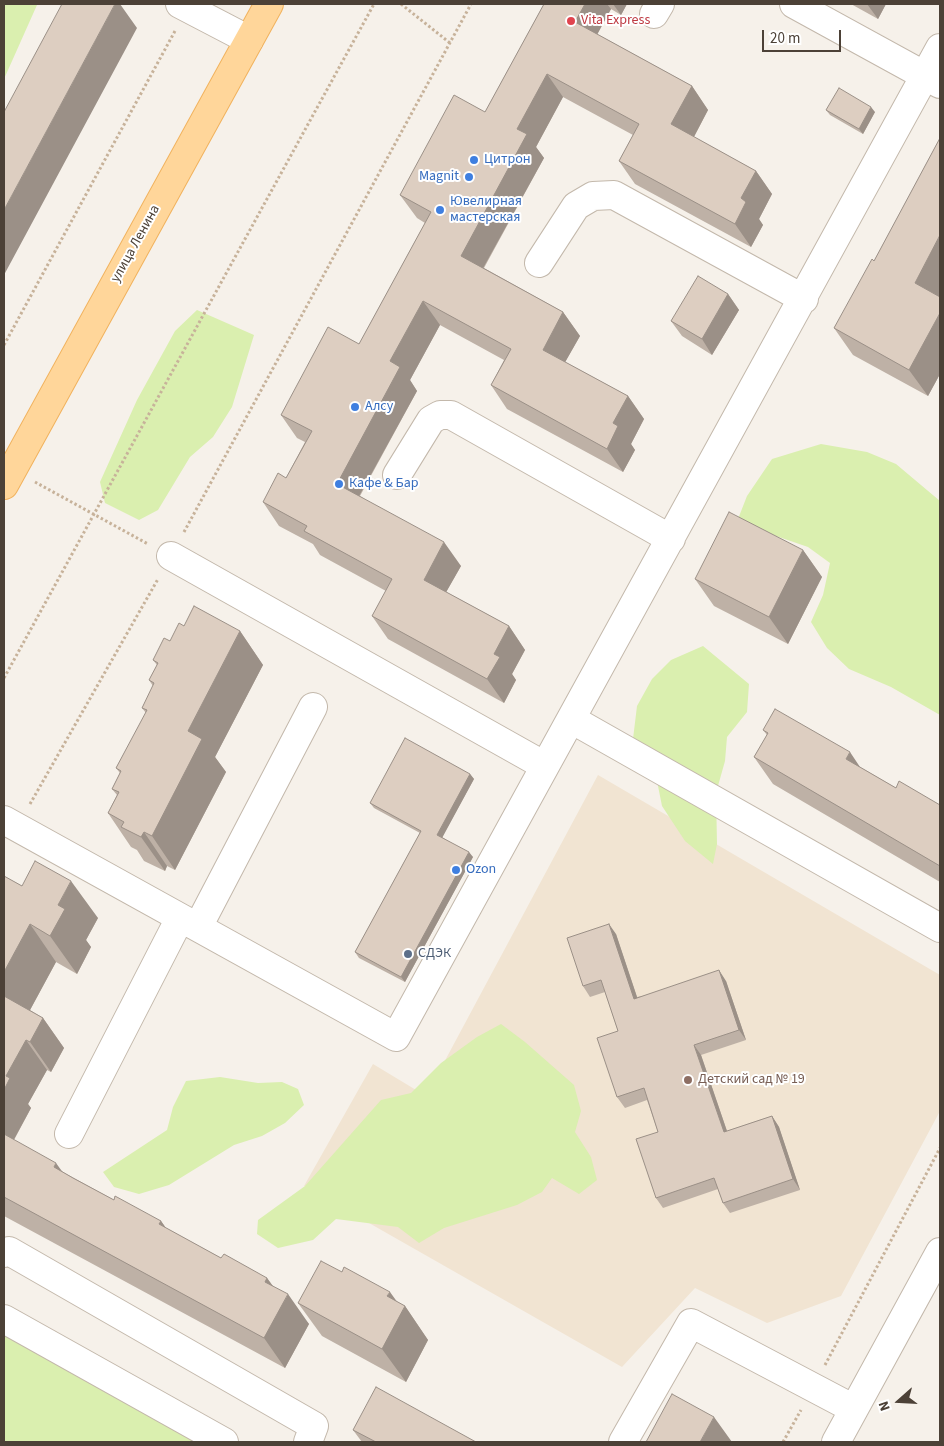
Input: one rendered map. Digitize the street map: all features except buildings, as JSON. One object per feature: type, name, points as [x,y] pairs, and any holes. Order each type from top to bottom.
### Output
[{"type":"main road","name":"улица Ленина","points":[[8,477],[269,4]]},
{"type":"street","points":[[794,4],[932,80]]},
{"type":"street","points":[[184,6],[249,40]]},
{"type":"street","points":[[10,823],[396,1037],[804,298],[932,80],[940,48]]},
{"type":"street","points":[[539,263],[576,206],[593,196],[614,195],[804,298]]},
{"type":"street","points":[[397,475],[431,420],[440,415],[451,414],[671,539]]},
{"type":"street","points":[[171,556],[546,766]]},
{"type":"street","points":[[69,1134],[313,707]]},
{"type":"street","points":[[571,719],[940,928]]},
{"type":"street","points":[[4,1253],[9,1251],[314,1426],[308,1442]]},
{"type":"street","points":[[836,1442],[940,1252]]},
{"type":"street","points":[[4,1319],[224,1442]]},
{"type":"street","points":[[623,1442],[691,1324],[854,1409]]},
{"type":"path","points":[[4,678],[374,4]]},
{"type":"path","points":[[401,4],[450,42]]},
{"type":"path","points":[[10,823],[171,556],[472,4]]},
{"type":"path","points":[[4,345],[184,6]]},
{"type":"path","points":[[8,477],[94,514],[171,556]]},
{"type":"path","points":[[783,1442],[940,1148]]},
{"type":"shaded area","name":"Детский сад № 19","points":[[598,775],[940,975],[940,1111],[841,1296],[767,1323],[695,1288],[622,1367],[304,1186],[373,1064],[426,1096]]},
{"type":"green space","points":[[4,4],[37,5],[4,79]]},
{"type":"green space","points":[[197,310],[254,335],[232,407],[213,437],[190,457],[158,510],[139,520],[105,503],[100,482],[137,400],[175,331]]},
{"type":"green space","points":[[821,444],[867,452],[896,464],[940,501],[940,715],[891,687],[849,669],[827,648],[811,622],[823,595],[830,563],[808,547],[776,536],[738,519],[747,496],[772,459]]},
{"type":"green space","points":[[703,646],[749,684],[747,712],[727,737],[725,761],[716,793],[717,844],[713,864],[685,841],[662,806],[654,766],[633,739],[637,706],[652,679],[671,660]]},
{"type":"green space","points":[[501,1024],[525,1042],[574,1085],[581,1111],[575,1132],[591,1157],[597,1180],[579,1194],[552,1178],[542,1192],[517,1205],[444,1228],[419,1243],[398,1227],[336,1219],[313,1240],[278,1248],[257,1234],[258,1220],[305,1186],[381,1100],[411,1093],[441,1063],[477,1037]]},
{"type":"green space","points":[[220,1077],[258,1083],[282,1082],[298,1089],[304,1105],[285,1123],[262,1136],[234,1145],[169,1185],[139,1194],[114,1187],[103,1172],[167,1130],[173,1107],[186,1081]]},
{"type":"green space","points":[[4,1332],[203,1442],[4,1442]]},
{"type":"place","name":"Vita Express","points":[[571,21]]},
{"type":"place","name":"Цитрон","points":[[474,160]]},
{"type":"place","name":"Magnit","points":[[469,177]]},
{"type":"place","name":"Ювелирная мастерская","points":[[440,210]]},
{"type":"place","name":"Алсу","points":[[355,407]]},
{"type":"place","name":"Кафе & Бар","points":[[339,484]]},
{"type":"place","name":"Ozon","points":[[456,870]]},
{"type":"place","name":"СДЭК","points":[[408,954]]},
{"type":"place","name":"Детский сад № 19","points":[[688,1080]]}]
